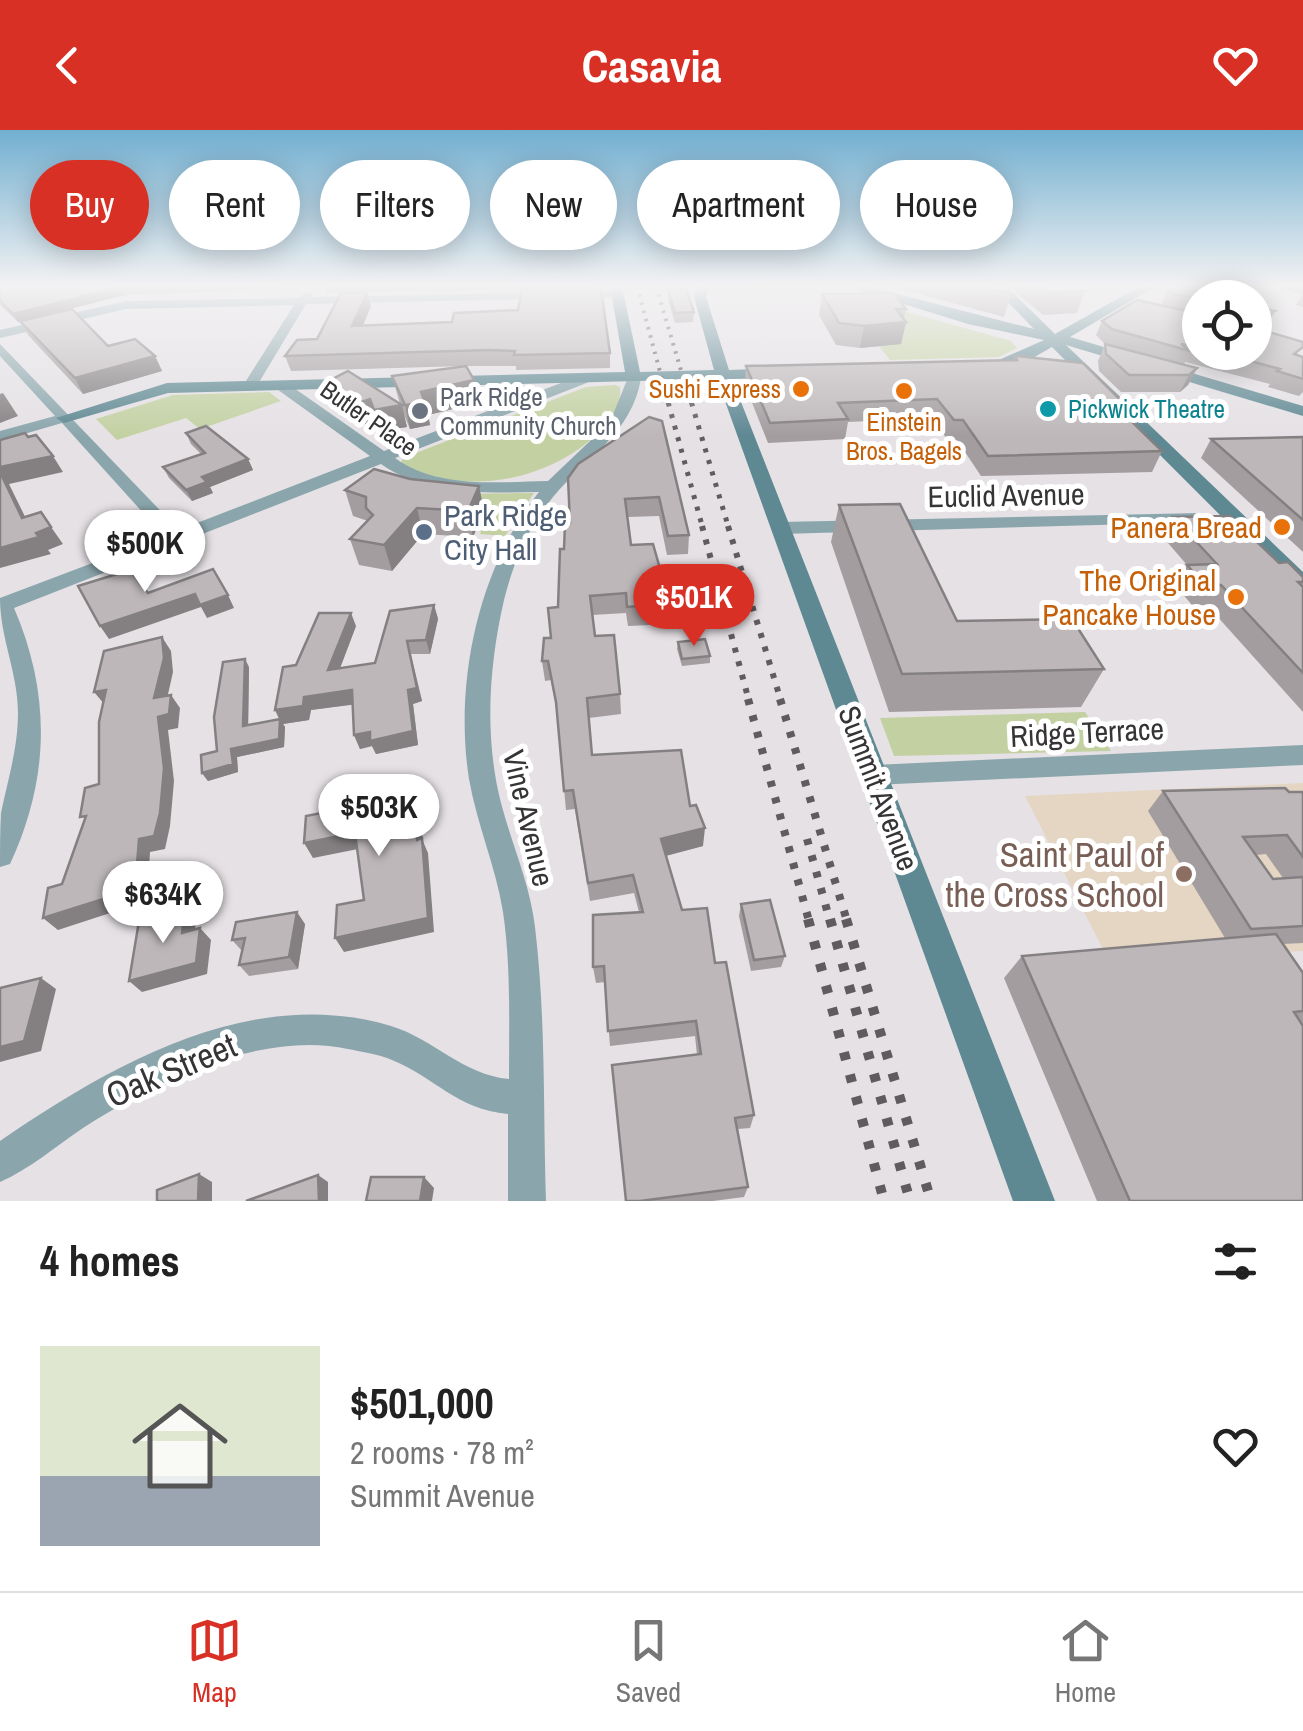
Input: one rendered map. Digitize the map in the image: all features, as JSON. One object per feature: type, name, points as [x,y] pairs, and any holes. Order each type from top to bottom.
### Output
[{"type":"street","points":[[251,384],[282,336]]},
{"type":"street","points":[[625,336],[634,378]]},
{"type":"street","name":"Summit Avenue","points":[[712,336],[1034,1201]]},
{"type":"street","points":[[1006,336],[1021,342],[1030,352]]},
{"type":"street","points":[[1043,336],[1094,346],[1303,410]]},
{"type":"street","points":[[996,366],[1056,336]]},
{"type":"street","points":[[1052,338],[1303,585]]},
{"type":"street","points":[[0,348],[176,538]]},
{"type":"street","points":[[978,367],[1042,370]]},
{"type":"street","points":[[0,436],[167,388],[795,372]]},
{"type":"street","points":[[1060,372],[1089,375]]},
{"type":"street","name":"Vine Avenue","points":[[527,1201],[526,1041],[520,922],[485,796],[477,723],[494,601],[522,528],[553,486],[615,429],[630,402],[634,378]]},
{"type":"street","points":[[0,854],[23,768],[30,713],[27,672],[1,605],[584,379]]},
{"type":"street","name":"Butler Place","points":[[280,384],[410,477],[442,485],[553,486]]},
{"type":"street","name":"Euclid Avenue","points":[[781,528],[1233,517]]},
{"type":"street","name":"Ridge Terrace","points":[[874,775],[1303,755]]},
{"type":"street","name":"Oak Street","points":[[0,1162],[54,1124],[156,1071],[238,1037],[326,1028],[394,1043],[479,1092],[524,1098]]},
{"type":"shaded area","name":"Saint Paul of the Cross School","points":[[1303,783],[1303,951],[1109,961],[1025,796]]},
{"type":"green space","points":[[871,336],[993,336],[1011,341],[1017,348],[999,357],[890,360]]},
{"type":"green space","points":[[586,387],[620,387],[619,401],[602,429],[577,450],[530,473],[477,482],[450,480],[401,463],[403,458]]},
{"type":"green space","points":[[269,392],[281,401],[200,429],[186,418],[117,440],[96,419],[173,395]]},
{"type":"green space","points":[[381,472],[454,494],[534,493],[505,536],[480,534],[489,508],[364,500],[352,485]]},
{"type":"green space","points":[[1085,712],[1111,751],[894,756],[880,718]]},
{"type":"building","points":[[34,336],[98,336],[108,346],[135,339],[155,356],[75,378]]},
{"type":"building","points":[[319,336],[608,336],[610,353],[514,355],[515,351],[489,350],[285,356],[297,340]]},
{"type":"building","points":[[1137,336],[1182,336],[1182,349]]},
{"type":"building","points":[[1272,336],[1303,342],[1294,354],[1303,357],[1303,379],[1277,371],[1280,369],[1272,367]]},
{"type":"building","points":[[1105,344],[1182,364],[1182,370],[1195,370],[1189,375],[1129,375],[1106,354]]},
{"type":"building","points":[[1015,356],[1083,363],[1138,417],[1127,417],[1162,451],[988,456],[963,420],[954,420],[937,399],[838,403],[848,419],[770,423],[746,366],[1017,360]]},
{"type":"building","points":[[466,366],[474,380],[421,392],[425,402],[405,405],[392,376]]},
{"type":"building","points":[[348,371],[402,405],[374,410],[370,399],[356,404],[325,383]]},
{"type":"building","points":[[649,417],[662,421],[689,535],[668,536],[659,497],[625,499],[631,545],[653,544],[666,590],[648,592],[650,605],[627,607],[626,593],[590,596],[595,636],[614,635],[620,694],[587,698],[592,755],[681,750],[690,806],[696,805],[705,828],[661,839],[682,910],[707,908],[715,963],[726,962],[754,1115],[735,1118],[748,1187],[626,1201],[612,1065],[701,1054],[696,1021],[608,1031],[604,966],[593,967],[593,915],[643,912],[633,875],[588,883],[573,790],[564,791],[548,661],[542,661],[544,638],[551,638],[548,608],[558,607],[560,549],[564,549],[565,524],[570,523],[568,478],[578,464]]},
{"type":"building","points":[[206,426],[248,459],[202,477],[207,482],[186,490],[163,467],[205,453],[186,433]]},
{"type":"building","points":[[25,433],[28,437],[36,435],[53,456],[0,467],[0,440]]},
{"type":"building","points":[[1303,437],[1303,520],[1211,439]]},
{"type":"building","points":[[374,469],[410,479],[479,486],[468,511],[417,508],[384,545],[350,539],[373,515],[366,508],[366,497],[345,490]]},
{"type":"building","points":[[0,472],[22,518],[41,512],[51,527],[36,533],[39,537],[0,548]]},
{"type":"building","points":[[900,504],[957,621],[1072,619],[1104,669],[902,674],[839,505]]},
{"type":"building","points":[[1230,516],[1279,563],[1288,562],[1303,577],[1303,582],[1298,582],[1303,587],[1303,673],[1221,585],[1205,585],[1187,565],[1217,564],[1173,517]]},
{"type":"building","points":[[213,569],[228,595],[200,605],[195,594],[100,626],[78,586],[130,570],[148,593]]},
{"type":"building","points":[[699,580],[704,604],[684,605],[679,581]]},
{"type":"building","points":[[434,605],[426,640],[407,641],[417,688],[408,690],[413,731],[370,741],[370,732],[354,735],[352,690],[304,697],[303,706],[275,710],[283,667],[296,665],[319,613],[351,613],[328,670],[375,663],[390,611]]},
{"type":"building","points":[[162,637],[164,658],[154,698],[171,695],[169,714],[158,717],[164,768],[160,813],[154,836],[139,839],[135,889],[43,918],[48,888],[62,884],[86,816],[80,817],[85,788],[99,784],[99,722],[106,690],[94,692],[104,651]]},
{"type":"building","points":[[705,639],[710,656],[682,659],[678,642]]},
{"type":"building","points":[[245,659],[243,726],[280,719],[279,739],[231,749],[233,764],[202,773],[201,755],[217,751],[214,717],[223,662]]},
{"type":"building","points":[[415,785],[417,840],[422,838],[428,918],[335,938],[337,905],[364,900],[355,833],[304,843],[306,816],[347,808],[348,798]]},
{"type":"building","points":[[1285,788],[1289,792],[1303,792],[1303,857],[1287,835],[1243,837],[1273,879],[1303,877],[1303,926],[1251,929],[1163,791]]},
{"type":"building","points":[[770,900],[785,956],[754,960],[741,904]]},
{"type":"building","points":[[185,909],[182,933],[200,928],[196,963],[129,981],[139,921]]},
{"type":"building","points":[[297,912],[289,957],[239,965],[245,938],[232,940],[236,922]]},
{"type":"building","points":[[1276,934],[1303,973],[1303,1011],[1294,1012],[1303,1026],[1303,1201],[1130,1201],[1022,956]]},
{"type":"building","points":[[41,978],[24,1041],[0,1047],[0,988]]},
{"type":"building","points":[[199,1174],[198,1201],[157,1201],[157,1190]]},
{"type":"building","points":[[318,1175],[319,1201],[246,1201]]},
{"type":"building","points":[[371,1177],[424,1177],[420,1201],[366,1201]]},
{"type":"railway","points":[[650,336],[666,394]]},
{"type":"railway","points":[[671,336],[688,394]]},
{"type":"railway","points":[[665,391],[703,529]]},
{"type":"railway","points":[[688,391],[729,529]]},
{"type":"railway","points":[[702,526],[749,701]]},
{"type":"railway","points":[[728,526],[781,701]]},
{"type":"railway","points":[[748,699],[809,921]]},
{"type":"railway","points":[[780,699],[847,921]]},
{"type":"railway","points":[[807,839],[830,921]]},
{"type":"railway","points":[[808,919],[884,1201]]},
{"type":"railway","points":[[830,919],[910,1201]]},
{"type":"railway","points":[[846,919],[931,1201]]},
{"type":"place","name":"Sushi Express","points":[[801,389]]},
{"type":"place","name":"Einstein Bros. Bagels","points":[[904,391]]},
{"type":"place","name":"Pickwick Theatre","points":[[1048,409]]},
{"type":"place","name":"Park Ridge Community Church","points":[[420,411]]},
{"type":"place","name":"Panera Bread","points":[[1282,527]]},
{"type":"place","name":"Park Ridge City Hall","points":[[424,532]]},
{"type":"place","name":"The Original Pancake House","points":[[1236,597]]},
{"type":"place","name":"Saint Paul of the Cross School","points":[[1184,874]]}]
